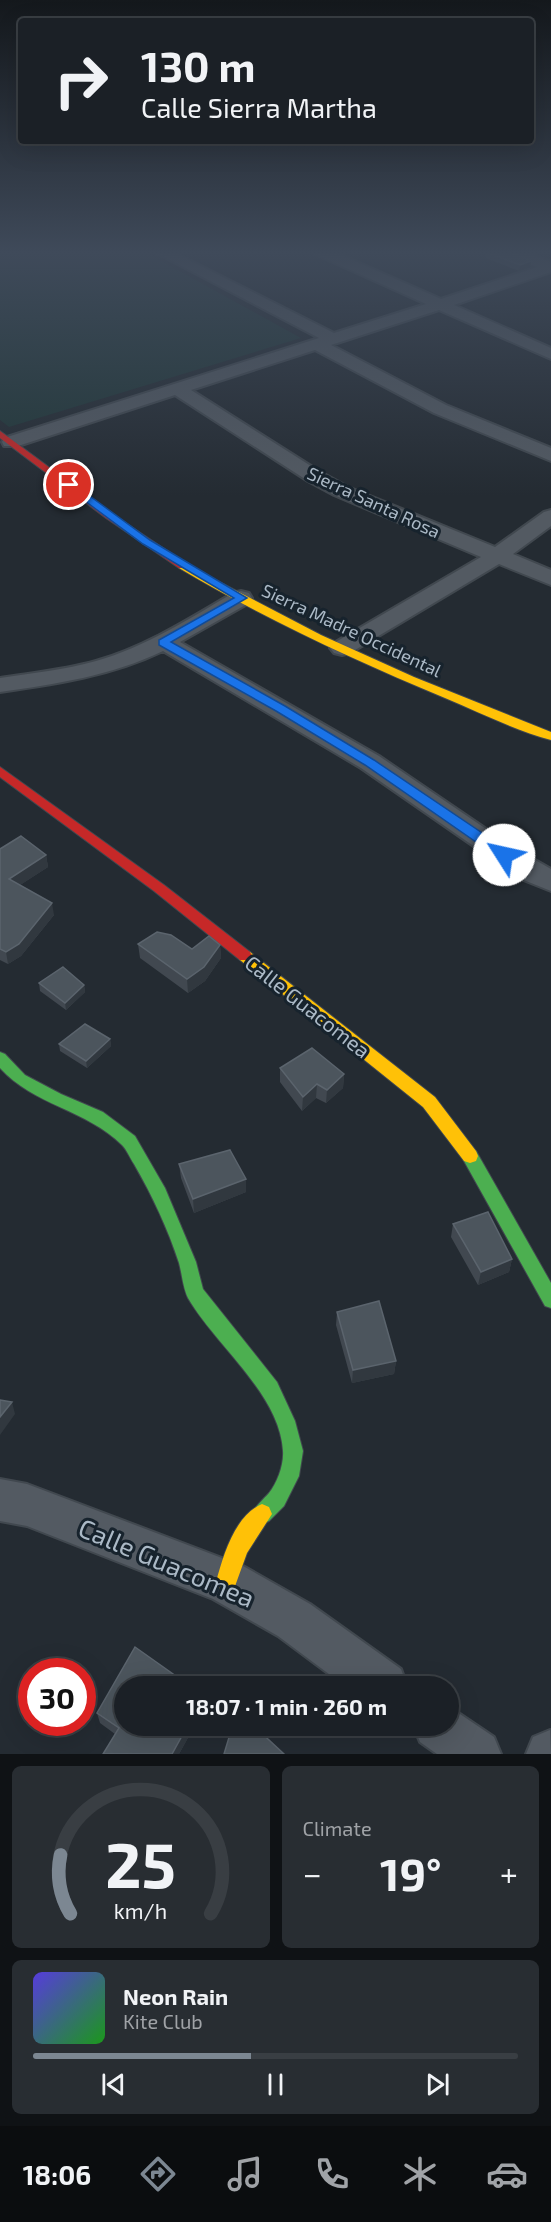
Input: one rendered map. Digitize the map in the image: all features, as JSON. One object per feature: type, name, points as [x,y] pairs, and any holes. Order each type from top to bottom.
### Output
[{"type":"street","points":[[309,333],[440,409],[551,455]]},
{"type":"street","points":[[6,438],[176,388],[350,333]]},
{"type":"street","points":[[505,333],[551,354]]},
{"type":"street","name":"Sierra Santa Rosa","points":[[176,388],[332,486],[551,578]]},
{"type":"street","name":"Sierra Madre Occidental","points":[[6,438],[146,542],[241,598],[342,648],[551,736]]},
{"type":"street","points":[[342,648],[497,556],[551,516]]},
{"type":"street","points":[[0,685],[74,674],[107,666],[163,642],[241,598]]},
{"type":"street","points":[[163,642],[370,762],[513,861],[551,881]]},
{"type":"street","name":"Calle Guacomea","points":[[0,771],[159,888],[429,1102],[475,1162],[551,1300]]},
{"type":"street","points":[[0,1058],[19,1079],[55,1099],[97,1117],[129,1141],[157,1188],[187,1262],[195,1293],[270,1389],[285,1420],[293,1450],[289,1476],[277,1498],[243,1538],[233,1556],[227,1582]]},
{"type":"street","name":"Calle Guacomea","points":[[0,1500],[27,1505],[227,1582],[294,1620],[370,1676]]},
{"type":"street","points":[[452,1736],[477,1754]]},
{"type":"green space","points":[[0,333],[292,333],[301,338],[9,427],[0,420]]},
{"type":"building","points":[[21,836],[46,855],[9,879],[52,903],[19,944],[6,952],[0,949],[0,849]]},
{"type":"building","points":[[157,932],[171,935],[192,949],[209,936],[220,945],[204,967],[187,979],[138,944]]},
{"type":"building","points":[[63,967],[84,985],[65,1003],[39,983]]},
{"type":"building","points":[[85,1024],[110,1039],[86,1061],[59,1044]]},
{"type":"building","points":[[312,1048],[344,1074],[327,1090],[317,1084],[303,1097],[280,1068]]},
{"type":"building","points":[[230,1150],[246,1179],[193,1199],[179,1164]]},
{"type":"building","points":[[488,1212],[512,1259],[481,1272],[453,1224]]},
{"type":"building","points":[[379,1301],[396,1361],[353,1370],[337,1312]]},
{"type":"building","points":[[0,1400],[12,1402],[0,1417]]},
{"type":"building","points":[[135,1647],[176,1676],[118,1676]]},
{"type":"building","points":[[114,1683],[114,1725],[97,1713]]},
{"type":"building","points":[[114,1736],[182,1736],[172,1754],[103,1754]]},
{"type":"building","points":[[229,1736],[265,1736],[284,1754],[224,1754]]},
{"type":"traffic: fast","points":[[0,1058],[19,1079],[55,1099],[97,1117],[129,1141],[157,1188],[187,1262],[195,1293],[270,1389],[285,1421],[293,1451],[289,1476],[277,1499],[262,1514]]},
{"type":"traffic: fast","points":[[470,1156],[551,1300]]},
{"type":"traffic: slow","points":[[183,566],[227,592],[317,638],[410,679],[551,736]]},
{"type":"traffic: slow","points":[[245,956],[429,1102],[470,1156]]},
{"type":"traffic: slow","points":[[227,1582],[239,1546],[249,1529],[262,1514]]},
{"type":"traffic: jam","points":[[0,434],[109,516],[183,566]]},
{"type":"traffic: jam","points":[[0,771],[159,888],[245,956]]},
{"type":"route","points":[[69,485],[146,542],[241,598],[163,642],[370,762],[504,855]]}]
